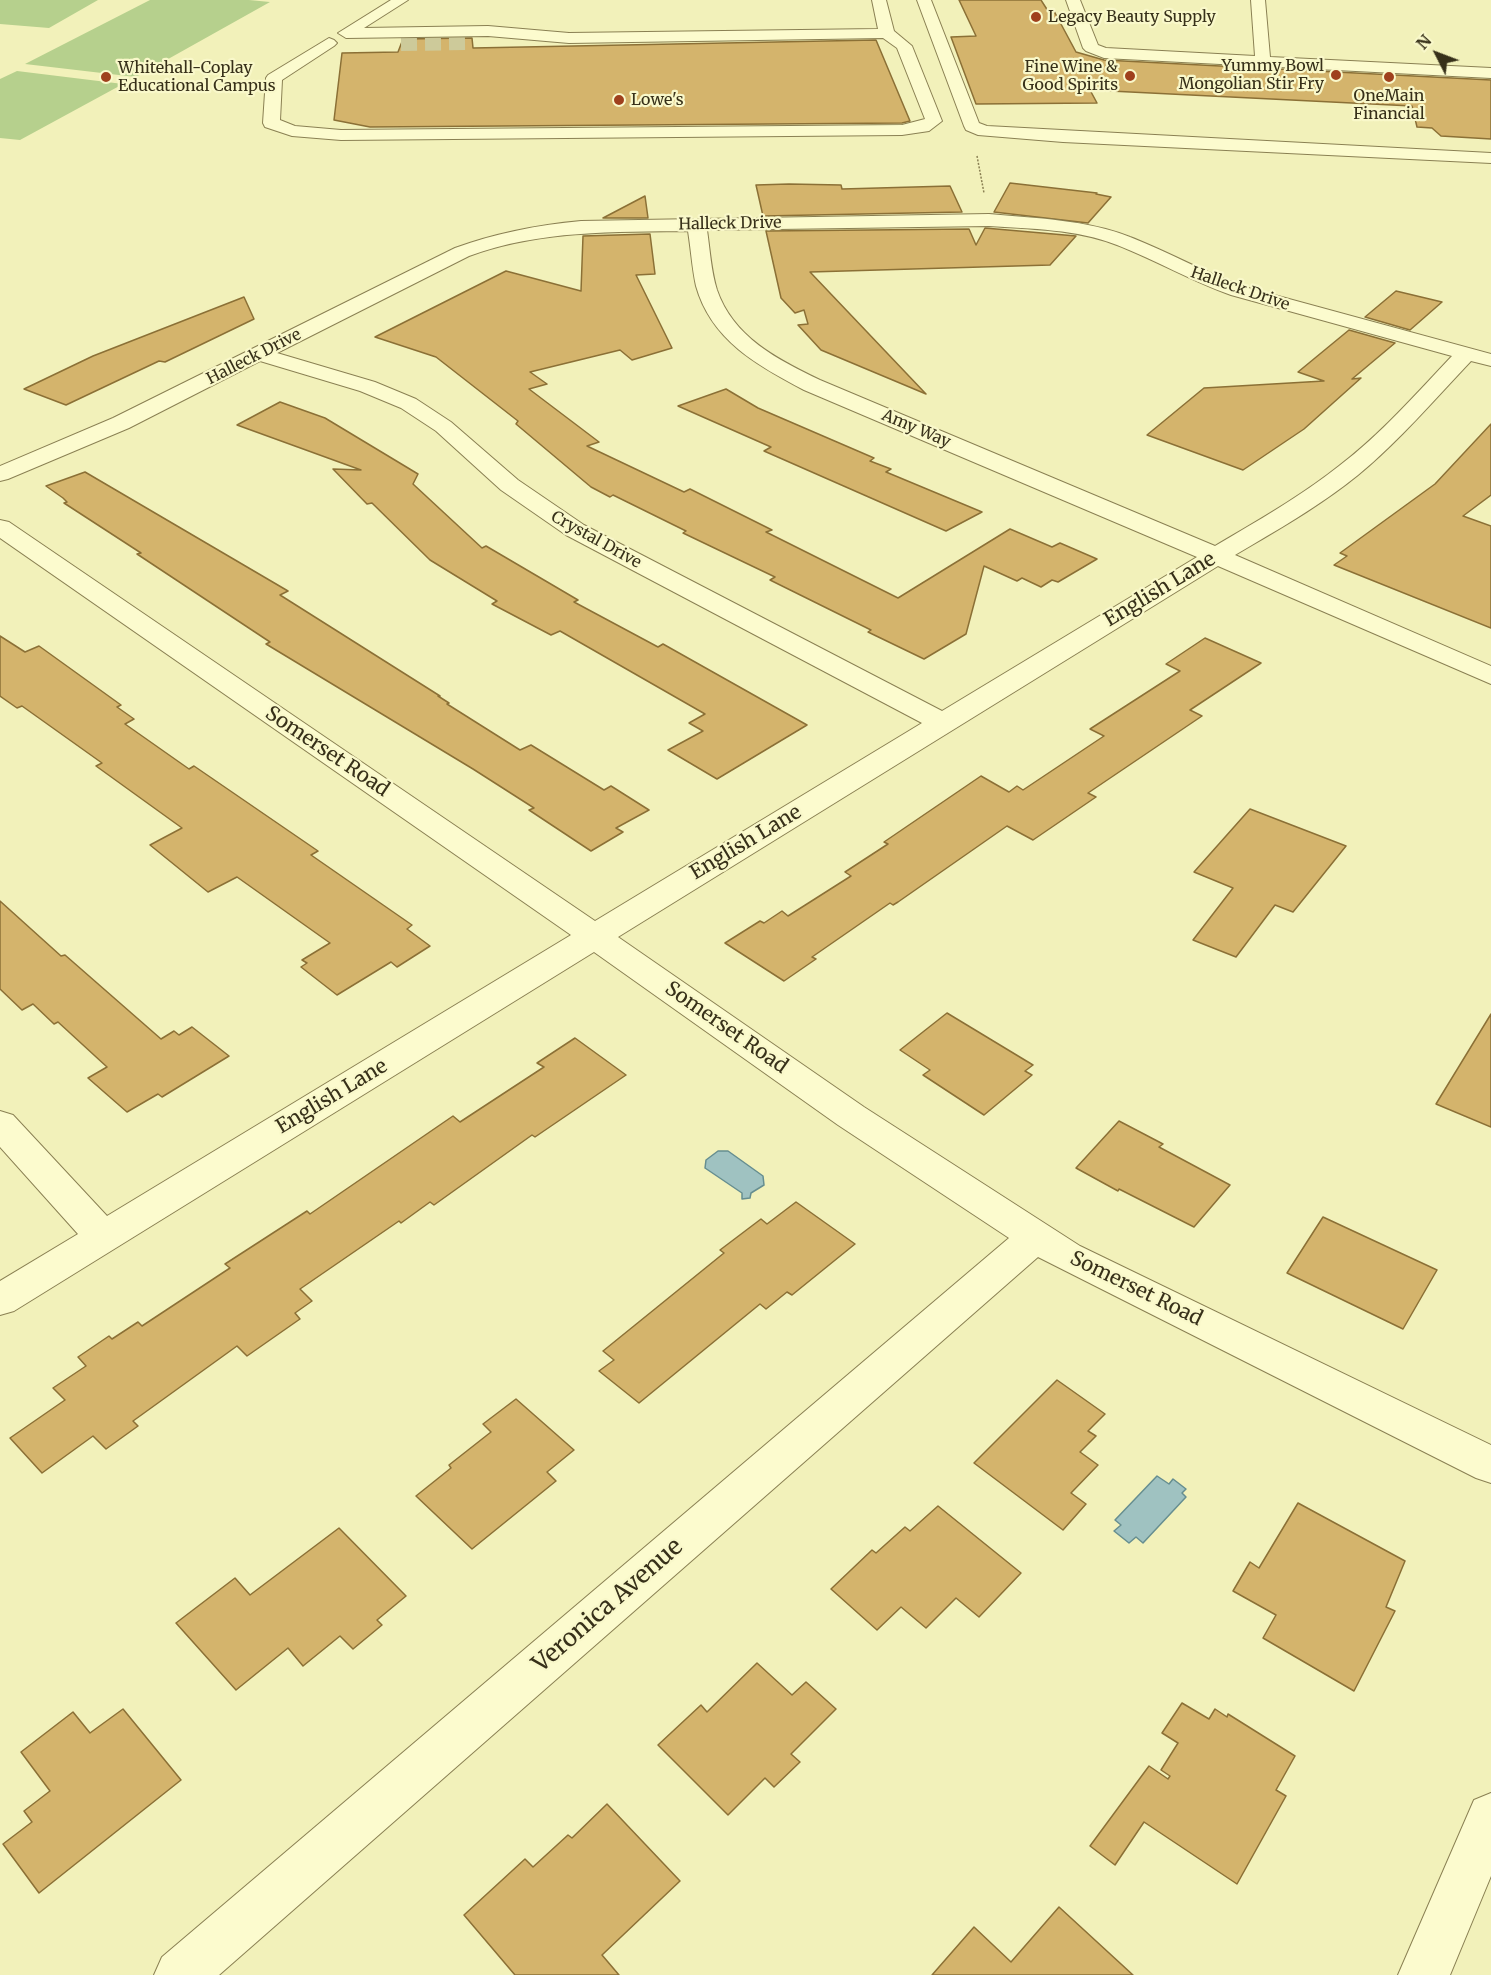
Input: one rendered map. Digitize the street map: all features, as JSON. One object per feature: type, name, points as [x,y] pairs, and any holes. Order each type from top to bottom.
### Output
[{"type":"street","points":[[346,33],[488,31],[569,38],[887,33],[904,46],[934,120],[923,127],[890,130],[340,135],[292,131],[271,123],[274,78],[329,43],[401,0]]},
{"type":"street","points":[[879,0],[887,33]]},
{"type":"street","points":[[924,0],[972,126],[984,131],[1491,158]]},
{"type":"street","points":[[1073,0],[1091,48],[1104,53],[1491,73]]},
{"type":"street","points":[[1258,0],[1263,61]]},
{"type":"street","points":[[473,42],[509,38],[514,34]]},
{"type":"street","points":[[329,43],[401,43]]},
{"type":"street","name":"Halleck Drive","points":[[0,474],[121,423],[462,252],[528,233],[581,227],[989,220],[1052,225],[1096,233],[1145,249],[1184,269],[1238,291],[1479,357]]},
{"type":"street","name":"Amy Way","points":[[698,225],[707,290],[717,312],[732,335],[780,369],[812,385],[1076,495],[1215,556]]},
{"type":"street","name":"Crystal Drive","points":[[258,354],[390,394],[425,413],[455,434],[489,468],[527,499],[575,531],[943,723]]},
{"type":"street","name":"English Lane","points":[[0,1300],[1308,500],[1348,471],[1479,357]]},
{"type":"street","name":"Somerset Road","points":[[0,527],[595,936],[851,1116],[1036,1237],[1067,1256],[1491,1464]]},
{"type":"street","points":[[1215,556],[1491,676]]},
{"type":"street","points":[[0,1124],[104,1237]]},
{"type":"street","name":"Veronica Avenue","points":[[180,1975],[1036,1237]]},
{"type":"street","points":[[1424,1975],[1491,1817]]},
{"type":"path","points":[[972,126],[989,220]]},
{"type":"green space","points":[[0,0],[98,0],[49,28],[0,24]]},
{"type":"green space","points":[[150,0],[270,2],[136,77],[25,64]]},
{"type":"green space","points":[[17,71],[123,84],[20,140],[0,138],[0,79]]},
{"type":"water","points":[[718,1151],[728,1151],[763,1176],[764,1185],[751,1193],[750,1198],[742,1199],[742,1193],[705,1168],[706,1160]]},
{"type":"water","points":[[1157,1476],[1169,1484],[1173,1479],[1186,1489],[1182,1493],[1186,1497],[1143,1543],[1136,1537],[1129,1543],[1114,1531],[1121,1525],[1115,1520]]},
{"type":"building","points":[[959,0],[1041,0],[1048,11],[1054,11],[1076,52],[1104,60],[1491,80],[1491,139],[1441,136],[1432,128],[1417,127],[1412,106],[1090,90],[1097,103],[976,104],[951,37],[976,36]]},
{"type":"building","name":"Lowe's","points":[[472,38],[473,48],[876,40],[910,121],[902,123],[370,127],[334,120],[342,53],[398,52],[403,39]]},
{"type":"building","points":[[1010,183],[1097,193],[1111,197],[1088,223],[994,212]]},
{"type":"building","points":[[756,185],[841,185],[842,189],[950,186],[962,212],[763,216]]},
{"type":"building","points":[[645,196],[648,218],[603,218]]},
{"type":"building","points":[[985,228],[1076,236],[1050,265],[810,272],[926,394],[821,350],[798,325],[808,324],[804,310],[795,313],[781,298],[766,231],[969,229],[976,245]]},
{"type":"building","points":[[650,234],[655,274],[636,275],[672,348],[632,360],[620,350],[530,372],[547,384],[529,389],[599,442],[587,446],[684,492],[690,489],[772,530],[766,532],[898,598],[1010,529],[1052,547],[1060,543],[1097,559],[1058,582],[1052,580],[1041,587],[1022,578],[1017,581],[984,566],[966,634],[924,659],[770,580],[775,577],[683,533],[686,531],[613,495],[610,497],[591,487],[516,424],[518,421],[436,357],[375,337],[506,271],[581,291],[583,236]]},
{"type":"building","points":[[1396,291],[1442,302],[1410,330],[1365,317]]},
{"type":"building","points":[[244,297],[254,319],[165,362],[159,361],[66,405],[24,389],[93,356]]},
{"type":"building","points":[[1349,330],[1395,343],[1352,379],[1361,378],[1304,429],[1243,470],[1147,435],[1204,388],[1324,381],[1298,372]]},
{"type":"building","points":[[726,389],[758,408],[874,458],[870,461],[891,469],[886,472],[982,512],[946,531],[764,451],[771,447],[678,406]]},
{"type":"building","points":[[280,402],[325,418],[418,474],[413,484],[482,548],[486,546],[578,600],[574,602],[658,647],[663,644],[807,725],[717,779],[668,750],[703,731],[689,723],[705,714],[560,631],[551,635],[492,604],[497,601],[430,560],[372,503],[367,504],[333,469],[361,470],[237,425]]},
{"type":"building","points":[[1491,424],[1491,495],[1463,516],[1491,526],[1491,628],[1334,565],[1347,556],[1340,553],[1435,484]]},
{"type":"building","points":[[85,472],[288,591],[280,595],[440,696],[438,696],[449,703],[447,704],[520,750],[531,745],[604,790],[611,786],[649,810],[616,828],[623,832],[591,851],[529,810],[534,808],[473,769],[266,644],[270,642],[137,554],[141,553],[64,503],[67,502],[46,486]]},
{"type":"building","points":[[0,636],[25,652],[39,646],[121,705],[117,707],[134,719],[125,724],[189,769],[194,766],[318,851],[311,855],[412,925],[407,929],[430,946],[397,967],[391,962],[337,995],[301,967],[307,963],[302,960],[330,943],[237,877],[208,892],[150,845],[182,828],[96,766],[102,763],[22,706],[17,708],[0,696]]},
{"type":"building","points":[[1205,638],[1261,663],[1190,710],[1202,716],[1088,793],[1096,797],[1033,840],[1007,826],[898,902],[893,905],[890,903],[812,957],[816,959],[784,981],[725,943],[760,921],[764,923],[782,911],[788,916],[851,876],[845,872],[888,844],[884,842],[981,776],[1009,792],[1017,786],[1023,790],[1104,736],[1090,729],[1180,671],[1166,664]]},
{"type":"building","points":[[1250,809],[1346,846],[1293,912],[1275,905],[1236,957],[1193,940],[1233,888],[1194,872]]},
{"type":"building","points":[[0,901],[61,956],[65,955],[161,1039],[174,1031],[179,1035],[192,1027],[229,1056],[162,1097],[158,1094],[127,1112],[88,1078],[107,1067],[58,1022],[54,1024],[33,1004],[22,1010],[0,989]]},
{"type":"building","points":[[947,1013],[1033,1065],[1025,1071],[1032,1075],[984,1115],[923,1075],[930,1070],[900,1050]]},
{"type":"building","points":[[1491,1014],[1491,1127],[1436,1104]]},
{"type":"building","points":[[575,1038],[626,1075],[535,1137],[532,1135],[434,1205],[430,1202],[401,1223],[399,1221],[300,1289],[312,1301],[295,1313],[300,1319],[247,1356],[237,1346],[133,1421],[138,1426],[106,1449],[93,1436],[42,1473],[10,1438],[65,1400],[53,1388],[86,1366],[78,1357],[109,1336],[112,1339],[138,1322],[142,1326],[230,1268],[225,1264],[307,1211],[310,1214],[453,1116],[460,1122],[544,1067],[537,1063]]},
{"type":"building","points":[[1119,1121],[1163,1144],[1159,1147],[1230,1185],[1194,1227],[1076,1168]]},
{"type":"building","points":[[796,1202],[855,1244],[792,1295],[787,1292],[766,1309],[760,1304],[639,1403],[599,1371],[614,1360],[603,1351],[724,1253],[720,1250],[761,1219],[767,1224]]},
{"type":"building","points":[[1323,1217],[1437,1270],[1403,1329],[1287,1273]]},
{"type":"building","points":[[1057,1380],[1105,1414],[1088,1431],[1096,1436],[1080,1452],[1098,1465],[1071,1493],[1086,1504],[1063,1530],[974,1463]]},
{"type":"building","points":[[516,1399],[574,1450],[547,1472],[556,1481],[472,1549],[416,1496],[451,1468],[449,1465],[491,1432],[483,1424]]},
{"type":"building","points":[[1298,1503],[1405,1561],[1386,1607],[1395,1611],[1354,1691],[1263,1638],[1276,1615],[1233,1591],[1250,1562],[1259,1568]]},
{"type":"building","points":[[938,1506],[1021,1573],[979,1617],[956,1598],[926,1628],[901,1607],[877,1630],[831,1589],[872,1550],[876,1553],[905,1527],[910,1531]]},
{"type":"building","points":[[339,1528],[406,1596],[377,1620],[382,1625],[353,1649],[340,1636],[303,1666],[288,1648],[236,1690],[176,1623],[235,1578],[250,1595]]},
{"type":"building","points":[[757,1663],[792,1695],[806,1682],[836,1709],[791,1754],[800,1762],[774,1787],[765,1778],[728,1815],[658,1745],[701,1705],[707,1712]]},
{"type":"building","points":[[1182,1703],[1209,1719],[1215,1709],[1227,1717],[1228,1714],[1295,1756],[1276,1790],[1286,1796],[1237,1884],[1144,1822],[1115,1865],[1090,1846],[1149,1766],[1168,1779],[1170,1776],[1161,1770],[1178,1743],[1162,1733]]},
{"type":"building","points":[[123,1709],[181,1780],[39,1893],[3,1844],[32,1822],[24,1811],[50,1791],[21,1752],[73,1712],[90,1733]]},
{"type":"building","points":[[607,1804],[680,1881],[602,1955],[619,1975],[515,1975],[464,1915],[525,1859],[533,1867],[568,1835],[572,1838]]},
{"type":"building","points":[[1059,1907],[1133,1975],[932,1975],[974,1927],[1011,1962]]},
{"type":"tunnel","points":[[401,43],[473,42]]},
{"type":"place","name":"Legacy Beauty Supply","points":[[1036,17]]},
{"type":"place","name":"Yummy Bowl Mongolian Stir Fry","points":[[1336,75]]},
{"type":"place","name":"Fine Wine & Good Spirits","points":[[1130,76]]},
{"type":"place","name":"Whitehall-Coplay Educational Campus","points":[[106,77]]},
{"type":"place","name":"OneMain Financial","points":[[1389,77]]},
{"type":"place","name":"Lowe's","points":[[619,100]]}]
